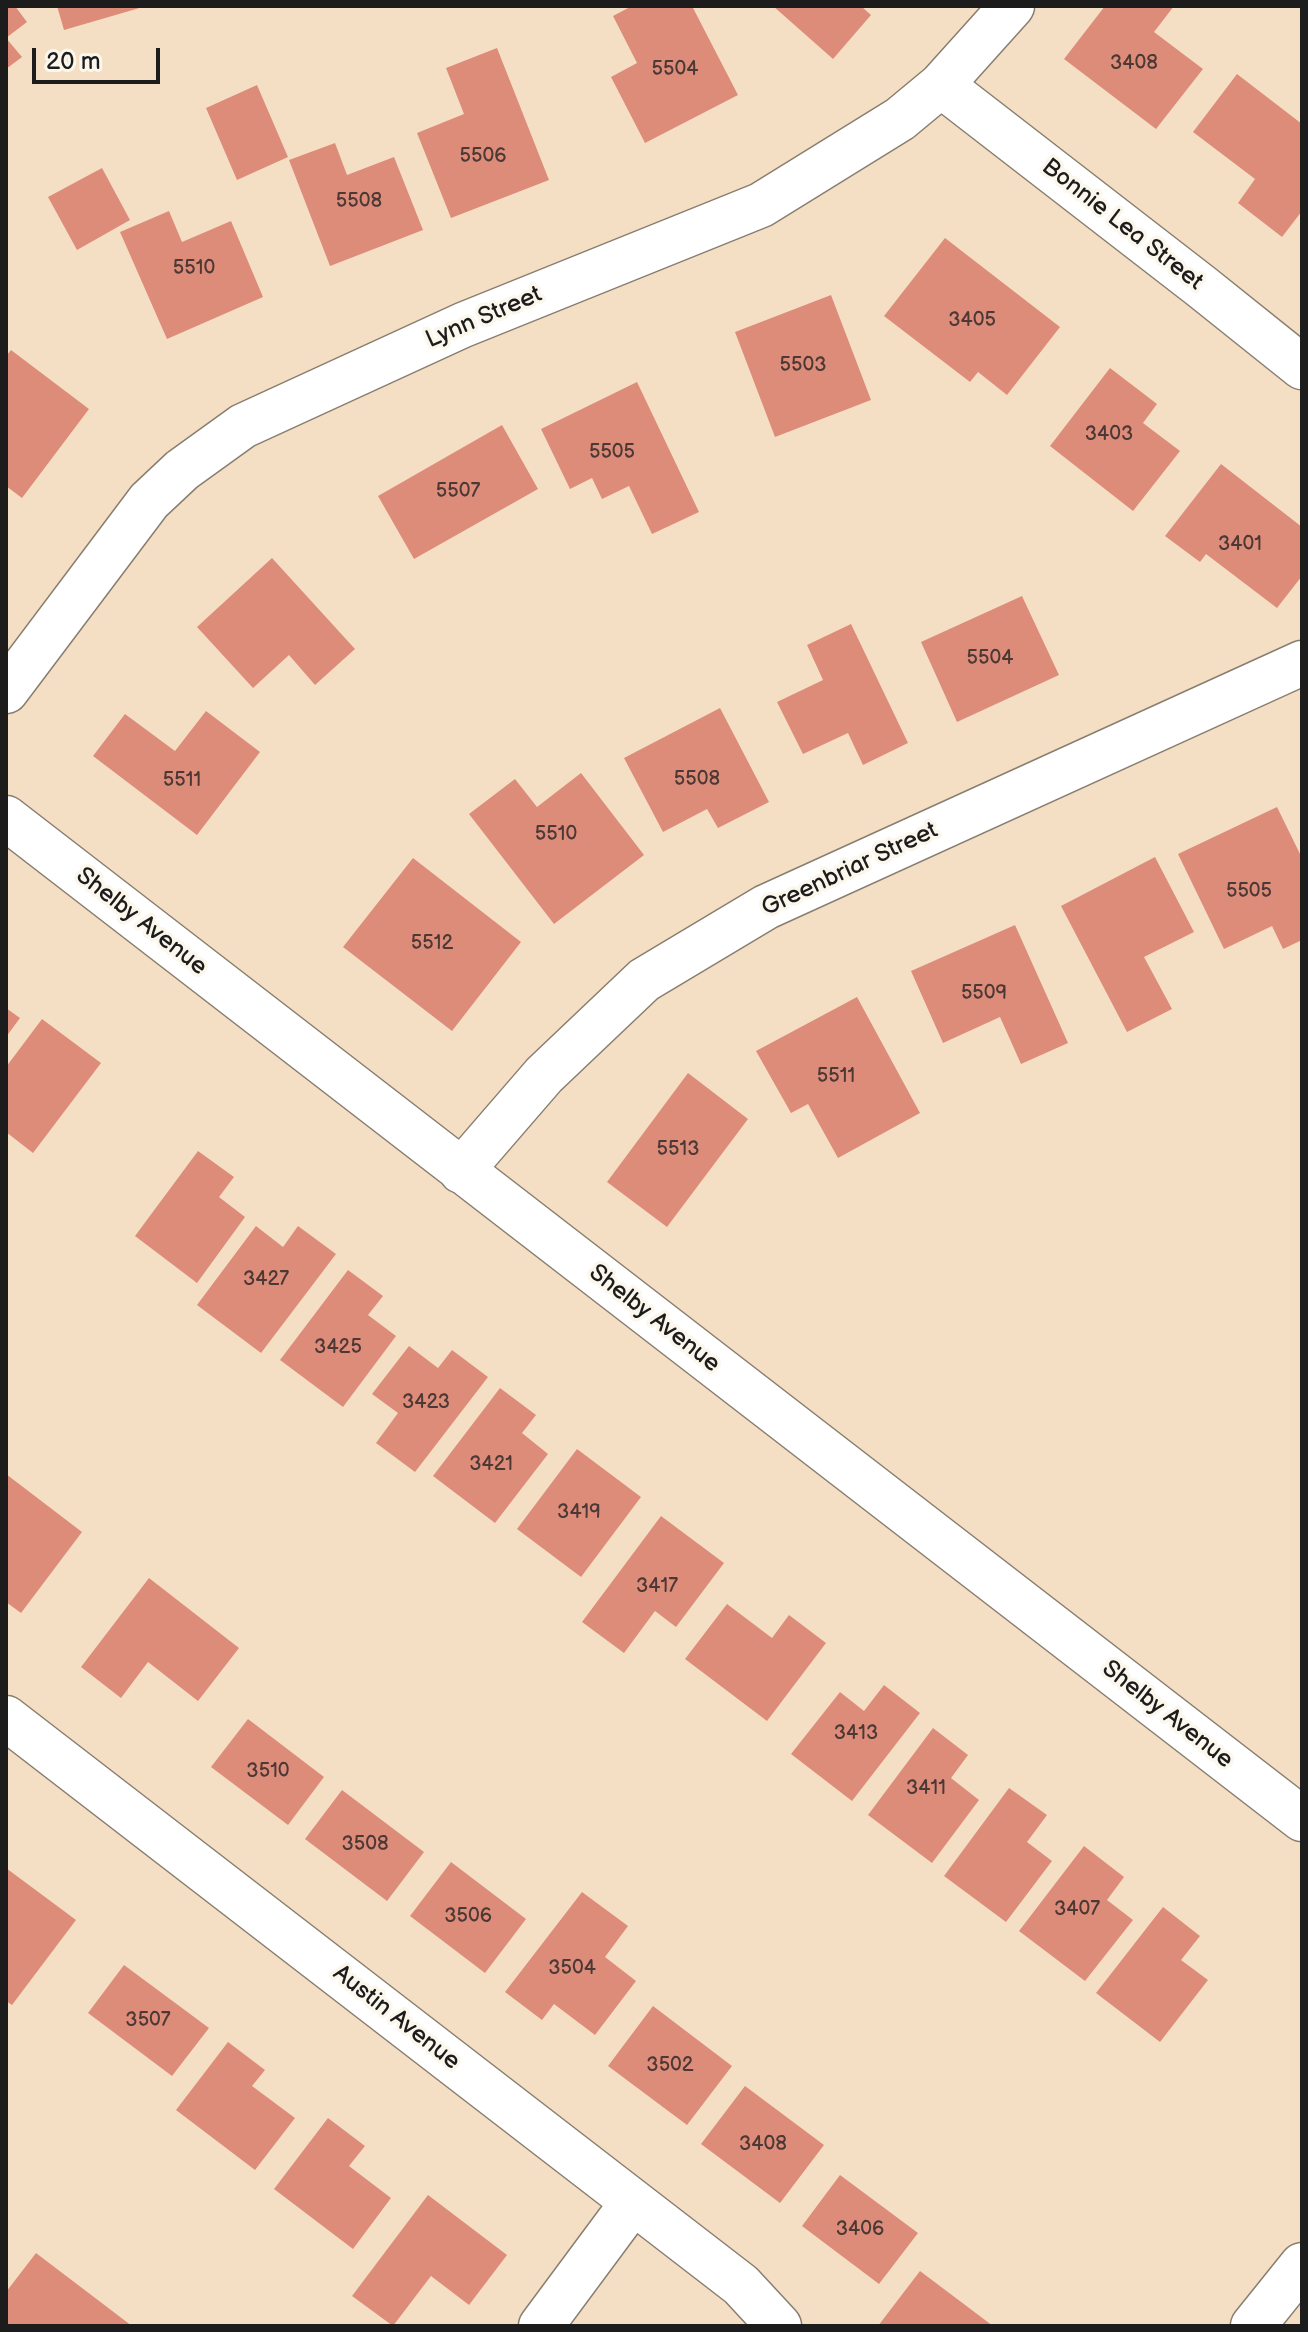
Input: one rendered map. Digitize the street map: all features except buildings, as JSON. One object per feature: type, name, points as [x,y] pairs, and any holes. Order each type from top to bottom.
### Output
[{"type":"street","name":"Lynn Street","points":[[6,691],[149,501],[182,470],[243,426],[463,325],[761,205],[900,119],[941,85],[1012,6]]},
{"type":"street","name":"Bonnie Lea Street","points":[[941,85],[1302,367]]},
{"type":"street","name":"Greenbriar Street","points":[[461,1171],[544,1075],[644,980],[766,907],[1302,663]]},
{"type":"street","name":"Shelby Avenue","points":[[6,818],[1302,1819]]},
{"type":"street","name":"Austin Avenue","points":[[6,1718],[741,2285],[779,2326]]},
{"type":"street","points":[[541,2326],[633,2202]]},
{"type":"street","points":[[1253,2326],[1302,2265]]}]
